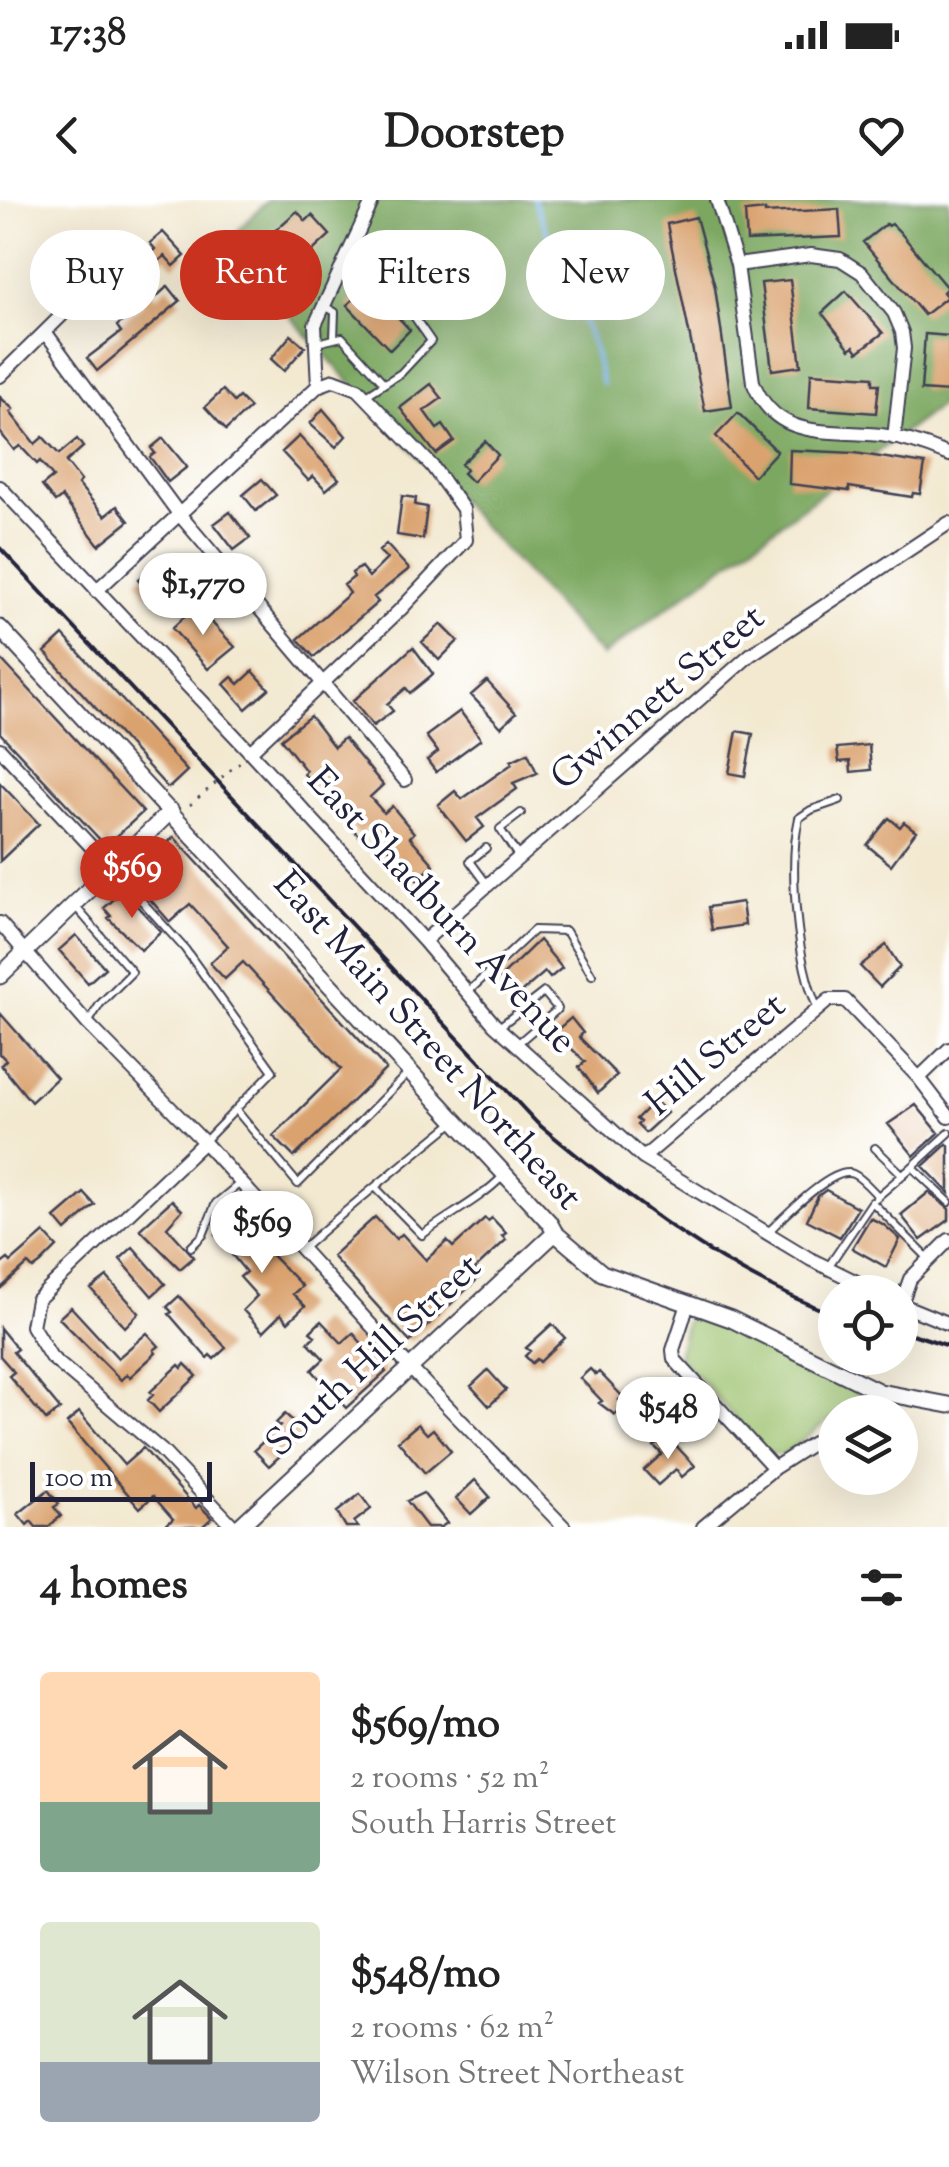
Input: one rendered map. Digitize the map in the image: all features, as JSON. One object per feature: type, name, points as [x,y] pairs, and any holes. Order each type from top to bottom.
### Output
[{"type":"street","points":[[318,386],[315,324],[373,200]]},
{"type":"street","points":[[717,200],[737,265],[753,382],[760,399],[786,422],[806,430],[894,438],[949,455]]},
{"type":"street","points":[[737,265],[811,255],[840,259],[862,273],[894,312],[902,332],[904,348],[894,438]]},
{"type":"street","points":[[0,376],[59,320]]},
{"type":"street","points":[[46,333],[179,514],[406,780]]},
{"type":"street","points":[[96,590],[318,386],[334,380],[365,396],[432,466],[464,509],[466,540],[402,609],[250,752]]},
{"type":"street","name":"East Shadburn Avenue","points":[[0,488],[250,752],[516,1045],[643,1158],[842,1275]]},
{"type":"street","name":"Gwinnett Street","points":[[424,941],[750,655],[949,523]]},
{"type":"street","name":"East Main Street Northeast","points":[[0,628],[456,1120],[555,1233],[602,1273],[731,1319],[880,1392],[949,1404]]},
{"type":"street","points":[[0,749],[113,870]]},
{"type":"street","points":[[0,976],[171,811]]},
{"type":"street","points":[[0,923],[88,1024],[204,1142],[411,1369],[564,1527]]},
{"type":"street","points":[[824,1005],[845,1000],[919,1078],[949,1117]]},
{"type":"street","name":"Hill Street","points":[[643,1158],[824,1005]]},
{"type":"street","points":[[919,1078],[949,1049]]},
{"type":"street","points":[[204,1142],[36,1300],[32,1326],[51,1357],[161,1450],[236,1527]]},
{"type":"street","name":"South Hill Street","points":[[236,1527],[555,1233]]},
{"type":"street","points":[[913,1275],[949,1240]]},
{"type":"street","points":[[688,1304],[673,1350],[674,1360],[774,1468]]},
{"type":"street","points":[[918,1311],[949,1324]]},
{"type":"street","points":[[877,1395],[880,1392]]},
{"type":"street","points":[[703,1527],[774,1468],[818,1440]]},
{"type":"lane","points":[[339,278],[394,288],[431,342],[401,372],[365,396]]},
{"type":"lane","points":[[324,306],[335,312],[338,338],[384,383]]},
{"type":"lane","points":[[316,343],[338,338]]},
{"type":"lane","points":[[824,1005],[807,986],[799,928],[795,836],[799,818],[840,800]]},
{"type":"lane","points":[[518,857],[500,829],[520,813]]},
{"type":"lane","points":[[486,848],[470,861],[487,885]]},
{"type":"lane","points":[[113,870],[185,949],[273,1071],[204,1142]]},
{"type":"lane","points":[[74,906],[132,972],[100,1004],[88,1024]]},
{"type":"lane","points":[[467,992],[534,930],[566,931],[592,975]]},
{"type":"lane","points":[[498,1028],[544,992],[558,1009],[516,1045]]},
{"type":"lane","points":[[236,1110],[298,1184],[410,1072]]},
{"type":"lane","points":[[302,1250],[456,1120]]},
{"type":"lane","points":[[828,1268],[875,1199],[949,1134]]},
{"type":"lane","points":[[874,1148],[903,1174]]},
{"type":"lane","points":[[912,1167],[949,1202]]},
{"type":"lane","points":[[768,1233],[809,1194],[841,1176],[853,1174],[928,1258]]},
{"type":"lane","points":[[374,1187],[422,1235],[486,1193],[505,1175]]},
{"type":"lane","points":[[191,1247],[203,1236],[216,1203],[240,1183]]},
{"type":"path","points":[[190,805],[250,752]]},
{"type":"green space","points":[[268,200],[949,200],[949,399],[602,656],[293,320],[322,320],[322,230],[239,230]]},
{"type":"green space","points":[[694,1316],[746,1333],[858,1395],[818,1395],[818,1428],[784,1455],[767,1453],[678,1356],[686,1321]]},
{"type":"building","points":[[839,209],[841,237],[747,241],[745,212]]},
{"type":"building","points":[[297,211],[306,221],[312,215],[330,235],[322,242],[322,230],[276,230]]},
{"type":"building","points":[[696,217],[715,287],[732,407],[705,411],[667,224]]},
{"type":"building","points":[[886,224],[899,231],[947,288],[943,292],[947,297],[924,315],[863,242]]},
{"type":"building","points":[[163,232],[180,251],[180,261],[174,266],[165,256],[160,260]]},
{"type":"building","points":[[790,280],[801,366],[772,370],[761,283]]},
{"type":"building","points":[[168,286],[180,301],[160,318],[160,293]]},
{"type":"building","points":[[846,291],[883,333],[858,352],[854,346],[850,349],[822,313]]},
{"type":"building","points":[[124,320],[157,320],[97,371],[87,358],[121,332],[117,326]]},
{"type":"building","points":[[361,320],[401,320],[410,330],[390,350]]},
{"type":"building","points":[[925,334],[949,336],[949,392],[921,390]]},
{"type":"building","points":[[291,335],[305,347],[284,371],[271,359]]},
{"type":"building","points":[[811,373],[873,377],[873,384],[879,384],[876,413],[809,408]]},
{"type":"building","points":[[431,384],[442,398],[424,411],[437,429],[443,425],[454,441],[436,454],[400,408]]},
{"type":"building","points":[[223,390],[234,402],[239,397],[250,408],[226,430],[205,407]]},
{"type":"building","points":[[0,397],[13,409],[10,412],[35,444],[43,437],[59,454],[77,439],[83,447],[66,462],[81,481],[78,484],[105,516],[117,506],[129,521],[99,545],[62,497],[55,502],[42,486],[53,477],[40,461],[37,464],[20,446],[14,450],[0,432]]},
{"type":"building","points":[[323,409],[346,436],[336,447],[310,424]]},
{"type":"building","points":[[738,413],[777,451],[754,476],[716,436]]},
{"type":"building","points":[[299,436],[339,479],[326,490],[313,476],[308,480],[282,452]]},
{"type":"building","points":[[163,438],[187,467],[168,482],[150,457],[155,453],[151,448]]},
{"type":"building","points":[[485,441],[498,455],[472,482],[461,464]]},
{"type":"building","points":[[790,450],[855,453],[925,464],[920,494],[913,493],[912,497],[849,487],[849,491],[789,484]]},
{"type":"building","points":[[262,479],[276,495],[256,511],[243,495]]},
{"type":"building","points":[[402,496],[416,498],[415,505],[427,507],[423,539],[397,535]]},
{"type":"building","points":[[230,512],[250,538],[234,550],[214,524]]},
{"type":"building","points":[[386,544],[409,569],[374,597],[378,602],[314,657],[298,639],[350,593],[344,585],[354,577],[352,573],[361,567],[369,577],[387,559],[379,551]]},
{"type":"building","points":[[167,560],[177,576],[147,594],[138,579]]},
{"type":"building","points":[[196,606],[235,647],[208,669],[172,628]]},
{"type":"building","points":[[441,624],[458,641],[439,660],[422,642]]},
{"type":"building","points":[[63,635],[187,771],[170,787],[45,652]]},
{"type":"building","points":[[413,647],[433,674],[410,693],[406,688],[387,704],[393,711],[373,726],[353,701]]},
{"type":"building","points":[[0,658],[143,812],[106,846],[0,733]]},
{"type":"building","points":[[253,671],[269,689],[246,709],[224,684],[232,677],[239,684]]},
{"type":"building","points":[[487,681],[516,713],[501,727],[471,695]]},
{"type":"building","points":[[460,711],[481,739],[436,772],[427,760],[438,752],[426,736]]},
{"type":"building","points":[[310,716],[334,747],[344,738],[383,785],[370,797],[384,813],[392,806],[414,833],[410,837],[434,865],[417,880],[369,827],[359,836],[304,774],[306,771],[281,739]]},
{"type":"building","points":[[737,731],[753,734],[745,776],[729,773]]},
{"type":"building","points":[[869,745],[871,770],[851,772],[850,761],[839,762],[837,748]]},
{"type":"building","points":[[528,753],[537,773],[513,783],[517,789],[477,818],[484,827],[466,841],[438,805],[455,791],[462,799],[511,761]]},
{"type":"building","points":[[0,783],[39,824],[0,861]]},
{"type":"building","points":[[889,818],[900,827],[904,822],[916,831],[891,865],[867,845]]},
{"type":"building","points":[[174,837],[386,1069],[294,1157],[273,1136],[341,1069],[243,962],[225,979],[210,963],[228,946],[190,904],[170,922],[134,881],[132,874]]},
{"type":"building","points":[[123,891],[161,932],[141,950],[108,918],[111,916],[104,908]]},
{"type":"building","points":[[742,902],[745,925],[712,930],[708,907]]},
{"type":"building","points":[[76,935],[105,968],[88,983],[59,950]]},
{"type":"building","points":[[539,940],[562,968],[550,978],[545,972],[516,997],[500,978]]},
{"type":"building","points":[[886,945],[900,967],[880,987],[860,966]]},
{"type":"building","points":[[0,1013],[57,1078],[31,1102],[1,1065],[6,1060],[0,1054]]},
{"type":"building","points":[[571,1018],[583,1033],[579,1037],[617,1075],[598,1093],[579,1067],[585,1062],[568,1045],[559,1049],[550,1039]]},
{"type":"building","points":[[655,1100],[667,1113],[645,1133],[636,1119]]},
{"type":"building","points":[[916,1105],[939,1133],[914,1156],[888,1124]]},
{"type":"building","points":[[949,1146],[949,1193],[923,1166]]},
{"type":"building","points":[[826,1190],[858,1208],[840,1237],[807,1220],[818,1196]]},
{"type":"building","points":[[929,1192],[949,1209],[949,1220],[921,1240],[901,1215]]},
{"type":"building","points":[[84,1193],[95,1205],[66,1231],[55,1218]]},
{"type":"building","points":[[172,1200],[182,1210],[167,1227],[194,1257],[180,1269],[140,1229]]},
{"type":"building","points":[[238,1217],[255,1237],[260,1233],[269,1244],[264,1247],[302,1286],[293,1294],[305,1306],[288,1322],[281,1314],[263,1332],[243,1310],[257,1296],[240,1277],[246,1272],[216,1235]]},
{"type":"building","points":[[375,1217],[396,1239],[402,1234],[426,1260],[447,1241],[453,1247],[485,1218],[492,1218],[506,1233],[502,1236],[506,1240],[475,1269],[481,1276],[410,1342],[332,1256]]},
{"type":"building","points":[[870,1218],[900,1239],[886,1267],[852,1248]]},
{"type":"building","points":[[44,1233],[57,1247],[33,1269],[28,1264],[0,1289],[0,1265],[8,1259],[11,1262]]},
{"type":"building","points":[[133,1247],[165,1284],[152,1296],[120,1259]]},
{"type":"building","points":[[107,1277],[139,1313],[125,1327],[91,1289]]},
{"type":"building","points":[[179,1296],[226,1348],[214,1359],[210,1355],[207,1358],[169,1314],[172,1312],[167,1307]]},
{"type":"building","points":[[71,1307],[118,1358],[147,1333],[159,1346],[154,1350],[156,1353],[130,1377],[127,1374],[121,1380],[59,1318]]},
{"type":"building","points":[[321,1321],[342,1343],[353,1333],[386,1372],[346,1408],[312,1370],[324,1359],[308,1342],[315,1336],[310,1332]]},
{"type":"building","points":[[552,1324],[565,1338],[540,1362],[537,1359],[532,1363],[525,1356],[530,1351],[526,1348]]},
{"type":"building","points":[[0,1328],[17,1349],[13,1352],[60,1409],[46,1420],[9,1376],[14,1372],[0,1356]]},
{"type":"building","points":[[185,1364],[197,1376],[159,1412],[148,1400],[153,1395],[150,1392]]},
{"type":"building","points":[[590,1369],[596,1375],[599,1372],[623,1397],[619,1400],[624,1406],[615,1415],[599,1403],[602,1401],[580,1378]]},
{"type":"building","points":[[488,1370],[506,1390],[489,1406],[471,1386]]},
{"type":"building","points":[[79,1412],[124,1465],[143,1448],[196,1508],[199,1505],[212,1518],[202,1527],[164,1527],[173,1519],[153,1496],[140,1508],[67,1423]]},
{"type":"building","points":[[285,1414],[306,1432],[269,1466],[254,1450],[280,1426],[276,1423]]},
{"type":"building","points":[[418,1424],[427,1434],[433,1429],[451,1451],[425,1473],[398,1441]]},
{"type":"building","points":[[666,1435],[695,1466],[682,1477],[676,1469],[658,1485],[644,1470],[662,1454],[654,1446]]},
{"type":"building","points":[[475,1480],[490,1497],[471,1514],[456,1498]]},
{"type":"building","points":[[48,1490],[59,1504],[54,1507],[61,1516],[48,1527],[36,1527],[31,1521],[27,1525],[18,1514]]},
{"type":"building","points":[[423,1493],[447,1523],[441,1527],[427,1527],[407,1501]]},
{"type":"building","points":[[360,1494],[371,1509],[354,1522],[358,1527],[346,1527],[337,1512]]},
{"type":"waterway","points":[[534,200],[593,345],[602,384]]},
{"type":"railway","points":[[0,548],[537,1123],[678,1231],[754,1278],[818,1308]]},
{"type":"railway","points":[[918,1336],[949,1346]]}]
